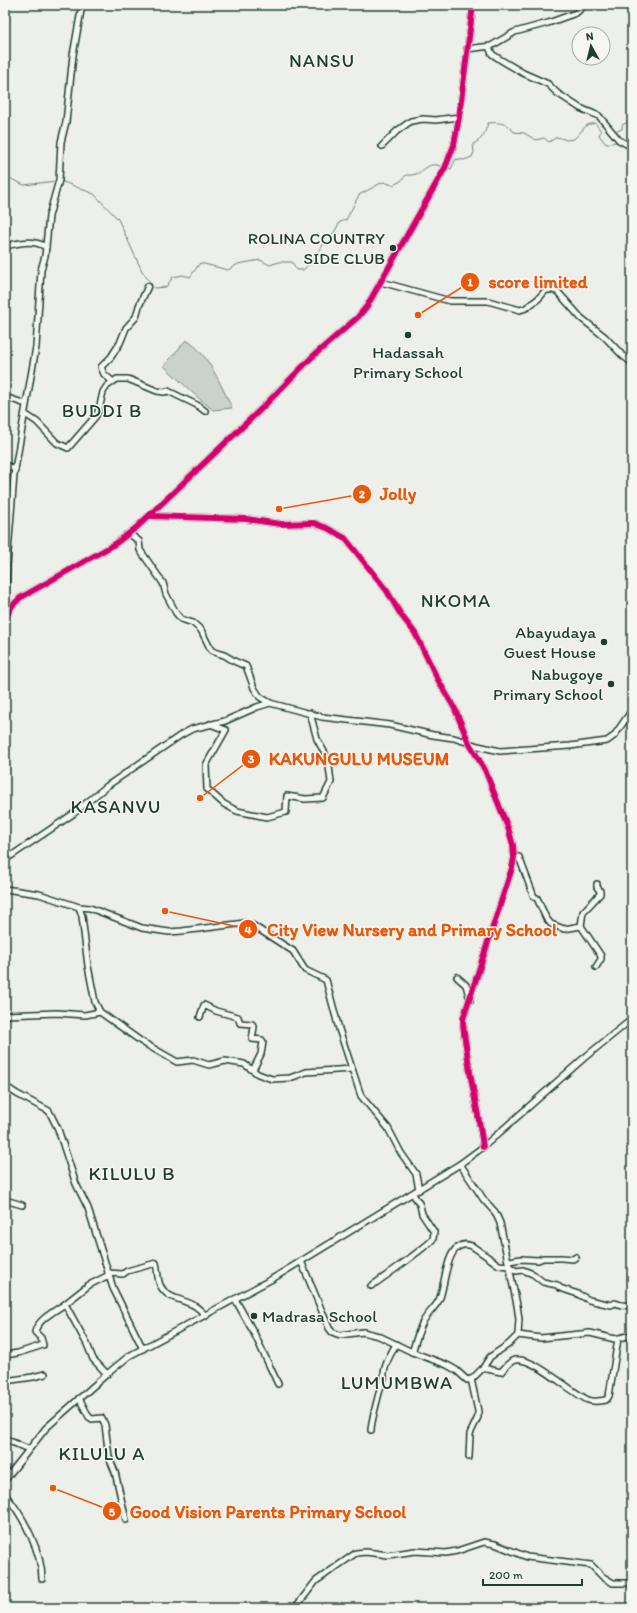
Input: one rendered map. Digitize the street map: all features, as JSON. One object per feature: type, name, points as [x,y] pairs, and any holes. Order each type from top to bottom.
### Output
[{"type":"street","points":[[5,608],[7,565],[16,469],[36,347],[41,270],[46,247],[49,216],[59,180],[61,142],[66,122],[82,5]]},
{"type":"street","points":[[5,618],[12,606],[20,598],[115,544],[149,516],[261,409],[312,357],[358,317],[367,306],[444,168],[454,145],[474,5]]},
{"type":"street","points":[[467,49],[489,47],[515,32],[576,13],[585,5]]},
{"type":"street","points":[[489,47],[492,54],[501,60],[523,73],[548,84],[557,93],[580,108],[599,116],[620,140],[632,147]]},
{"type":"street","points":[[382,146],[397,131],[411,121],[459,117]]},
{"type":"street","points":[[5,246],[32,242],[39,243],[46,247]]},
{"type":"street","points":[[381,282],[446,300],[468,302],[488,301],[520,310],[526,308],[538,299],[546,290],[557,291],[581,318],[632,363]]},
{"type":"street","points":[[112,381],[104,374],[101,367],[111,357],[120,343],[126,328],[136,317],[148,286]]},
{"type":"street","points":[[25,414],[37,422],[57,443],[68,448],[96,417],[103,392],[112,381],[119,378],[128,379],[146,388],[164,392],[168,391],[197,405],[205,412]]},
{"type":"street","points":[[5,397],[26,404]]},
{"type":"street","points":[[5,465],[16,469]]},
{"type":"street","points":[[149,516],[237,519],[280,524],[308,522],[327,528],[345,538],[387,591],[400,616],[415,633],[437,678],[459,716],[469,743],[484,770],[508,828],[512,841],[514,858],[464,1019],[463,1029],[470,1080],[476,1102],[483,1147]]},
{"type":"street","points":[[125,535],[131,535],[139,541],[140,550],[163,583],[166,594],[176,614],[181,619],[192,623],[201,630],[211,650],[225,655],[238,665],[246,666],[254,688],[259,696],[270,703],[338,719],[390,725],[454,738],[500,751],[570,746],[607,740],[614,736],[632,710]]},
{"type":"street","points":[[257,707],[259,696]]},
{"type":"street","points":[[5,860],[73,814],[107,786],[181,735],[192,729],[232,719],[257,707],[270,703]]},
{"type":"street","points":[[209,724],[226,730],[206,765],[206,789],[224,804],[237,811],[267,817],[286,812],[287,796],[304,800],[323,798],[331,782],[328,759],[317,739],[310,713]]},
{"type":"street","points":[[474,751],[479,748],[485,748]]},
{"type":"street","points":[[514,858],[517,856],[519,857],[534,897],[537,898],[549,922],[564,929],[581,926]]},
{"type":"street","points":[[596,967],[601,959],[601,956],[581,926],[583,912],[600,894],[600,891],[596,887],[597,884]]},
{"type":"street","points":[[5,888],[39,894],[79,907],[99,911],[142,928],[169,932],[245,923],[256,927],[293,951],[305,970],[326,980],[361,1096],[384,1121],[401,1153],[416,1174],[419,1190]]},
{"type":"street","points":[[79,907],[82,916],[91,987],[95,1002],[100,1012],[142,1042],[177,1062],[193,1060],[209,1065],[225,1061],[244,1064],[258,1074],[272,1079],[290,1078],[306,1072],[352,1069]]},
{"type":"street","points":[[457,977],[466,985],[470,1001]]},
{"type":"street","points":[[200,1017],[204,1005],[216,1011],[238,1017],[240,1024],[252,1024],[254,1027],[252,1039],[262,1040],[263,1042],[261,1054],[253,1070]]},
{"type":"street","points":[[5,1015],[85,1015],[100,1012]]},
{"type":"street","points":[[5,1480],[46,1428],[129,1356],[143,1350],[236,1299],[413,1194],[460,1164],[483,1147],[584,1058],[632,1019]]},
{"type":"street","points":[[5,1086],[49,1111],[62,1139],[76,1184],[88,1208],[109,1274],[123,1311],[143,1350]]},
{"type":"street","points":[[301,1261],[332,1332],[340,1335],[363,1332],[379,1336],[412,1352],[447,1365],[456,1370],[464,1379],[470,1379],[483,1368],[490,1358],[509,1344],[518,1335],[519,1314],[498,1218],[460,1164]]},
{"type":"street","points":[[371,1286],[427,1246],[433,1240],[434,1232],[422,1214],[420,1205],[413,1194]]},
{"type":"street","points":[[5,1200],[22,1206]]},
{"type":"street","points":[[412,1352],[424,1321],[440,1298],[446,1269],[452,1256],[459,1247],[468,1244],[499,1265],[509,1264],[521,1259],[573,1259],[576,1257]]},
{"type":"street","points":[[5,1355],[18,1353],[43,1345],[35,1332],[36,1327],[45,1318],[89,1285],[109,1274],[123,1274],[156,1263],[158,1281],[166,1294],[175,1299],[192,1304],[206,1316]]},
{"type":"street","points":[[509,1264],[516,1271],[523,1270],[533,1274],[543,1282],[557,1285],[560,1288],[578,1294],[589,1300],[611,1305],[615,1303],[632,1306]]},
{"type":"street","points":[[236,1299],[278,1384]]},
{"type":"street","points":[[65,1304],[87,1344],[93,1359],[107,1374]]},
{"type":"street","points":[[518,1335],[541,1338],[590,1333],[609,1339],[618,1339],[632,1335]]},
{"type":"street","points":[[483,1368],[501,1372],[508,1363],[513,1360],[518,1360],[538,1367],[589,1400],[606,1400],[610,1396],[618,1339]]},
{"type":"street","points":[[372,1430],[371,1426],[376,1402],[379,1398],[381,1382],[384,1378],[388,1362],[396,1344]]},
{"type":"street","points":[[5,1381],[45,1374]]},
{"type":"street","points":[[469,1457],[470,1434],[478,1417],[470,1379]]},
{"type":"street","points":[[79,1398],[89,1416],[92,1419],[102,1418],[105,1425],[109,1457],[115,1472],[126,1520]]},
{"type":"street","points":[[5,1439],[28,1449]]},
{"type":"street","points":[[5,1495],[19,1513],[35,1546],[40,1559],[42,1579]]},
{"type":"street","points":[[295,1608],[316,1581],[356,1553],[366,1552],[388,1555],[414,1551],[446,1552],[457,1551],[484,1542],[494,1544],[527,1558],[591,1565],[603,1577],[613,1583],[632,1583]]},
{"type":"shaded area","points":[[186,340],[194,345],[207,361],[232,408],[213,410],[164,366]]},
{"type":"waterway","points":[[616,134],[617,131],[622,129],[622,125],[632,120]]},
{"type":"waterway","points":[[447,168],[451,169],[456,159],[464,160],[472,157],[474,152],[473,144],[485,133],[488,123],[503,124],[514,132],[524,133],[536,140],[544,138],[549,142],[557,137],[567,140],[574,139],[587,125],[595,123],[601,131],[599,135],[606,144],[616,142],[616,139]]},
{"type":"waterway","points":[[61,181],[94,194],[118,219],[142,271],[154,288],[166,287],[173,277],[183,275],[190,277],[200,263],[228,270],[238,264],[260,260],[270,265],[279,262],[292,262],[297,270],[303,270],[317,255],[326,237],[333,234],[340,222],[346,220],[359,195],[383,182],[393,185],[401,181],[406,175],[412,175],[429,166],[437,165],[442,167]]},
{"type":"waterway","points":[[5,176],[24,185],[56,181]]},
{"type":"cycle path","points":[[5,618],[12,606],[20,598],[115,544],[137,527],[261,409],[312,357],[358,317],[367,306],[445,168],[454,145],[473,5]]},
{"type":"cycle path","points":[[149,516],[246,519],[281,524],[314,523],[327,528],[345,538],[387,591],[401,615],[415,633],[437,678],[455,709],[469,743],[485,770],[508,828],[513,845],[514,858],[512,868],[463,1019],[465,1040],[483,1147]]},
{"type":"place","name":"ROLINA COUNTRY SIDE CLUB","points":[[393,248]]},
{"type":"place","name":"score limited","points":[[418,315]]},
{"type":"place","name":"Hadassah Primary School","points":[[408,335]]},
{"type":"place","name":"Jolly","points":[[279,509]]},
{"type":"place","name":"Abayudaya Guest House","points":[[604,642]]},
{"type":"place","name":"Nabugoye Primary School","points":[[611,684]]},
{"type":"place","name":"KAKUNGULU MUSEUM","points":[[200,798]]},
{"type":"place","name":"City View Nursery and Primary School","points":[[165,911]]},
{"type":"place","name":"Madrasa School","points":[[254,1316]]},
{"type":"place","name":"Good Vision Parents Primary School","points":[[53,1488]]},
{"type":"district","name":"NANSU","points":[[322,60]]},
{"type":"district","name":"BUDDI B","points":[[102,410]]},
{"type":"district","name":"NKOMA","points":[[456,600]]},
{"type":"district","name":"KASANVU","points":[[116,806]]},
{"type":"district","name":"KILULU B","points":[[132,1173]]},
{"type":"district","name":"LUMUMBWA","points":[[397,1382]]},
{"type":"district","name":"KILULU A","points":[[102,1453]]}]
